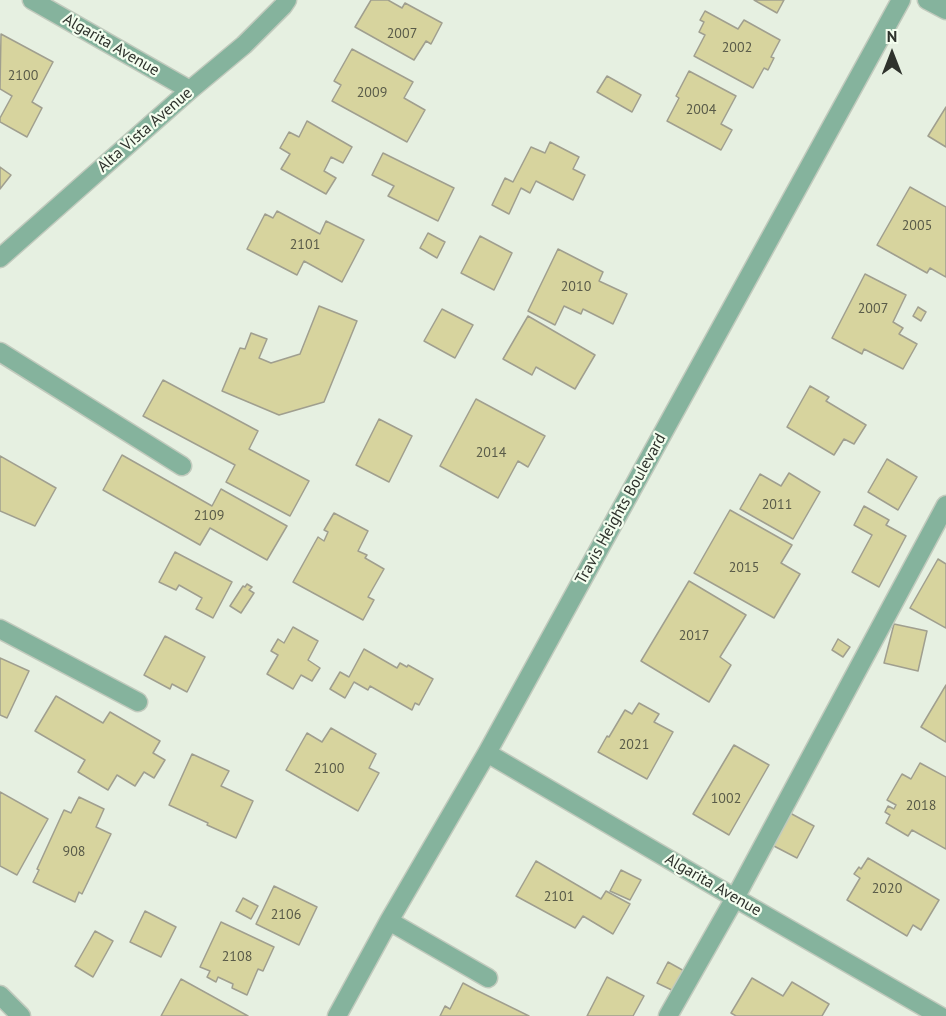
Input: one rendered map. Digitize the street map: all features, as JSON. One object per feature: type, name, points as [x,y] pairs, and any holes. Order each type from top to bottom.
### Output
[{"type":"street","name":"Algarita Avenue","points":[[32,0],[190,90]]},
{"type":"street","name":"Alta Vista Avenue","points":[[0,258],[244,45],[284,6],[287,0]]},
{"type":"street","name":"Travis Heights Boulevard","points":[[337,1016],[389,921],[487,753],[901,0]]},
{"type":"street","points":[[927,0],[946,10]]},
{"type":"street","points":[[0,352],[182,466]]},
{"type":"street","points":[[668,1016],[735,898],[946,506]]},
{"type":"street","points":[[0,629],[138,702]]},
{"type":"street","name":"Algarita Avenue","points":[[487,753],[940,1016]]},
{"type":"street","points":[[389,921],[488,978]]},
{"type":"street","points":[[0,994],[21,1016]]},
{"type":"building","points":[[371,0],[388,0],[402,8],[405,3],[442,23],[431,44],[426,41],[414,60],[355,27]]},
{"type":"building","points":[[754,0],[784,0],[777,13]]},
{"type":"building","points":[[705,11],[738,29],[744,20],[780,40],[771,57],[774,58],[768,70],[764,68],[753,88],[694,56],[705,35],[699,32],[704,22],[700,20]]},
{"type":"building","points":[[1,34],[53,62],[32,102],[42,108],[27,137],[0,122],[12,96],[0,89]]},
{"type":"building","points":[[352,49],[413,82],[404,98],[425,110],[407,142],[332,101],[341,85],[334,81]]},
{"type":"building","points":[[689,71],[736,96],[721,124],[732,130],[721,150],[667,121],[679,98],[676,96]]},
{"type":"building","points":[[607,76],[641,95],[632,112],[597,92]]},
{"type":"building","points":[[946,107],[946,147],[928,136]]},
{"type":"building","points":[[307,121],[352,147],[343,163],[331,157],[324,171],[336,178],[326,194],[281,169],[290,154],[280,148],[289,132],[299,137]]},
{"type":"building","points":[[550,142],[579,157],[573,169],[585,175],[573,200],[536,181],[530,193],[521,188],[509,214],[492,205],[505,178],[513,182],[531,147],[545,153]]},
{"type":"building","points":[[383,153],[454,188],[438,221],[388,196],[394,186],[372,175]]},
{"type":"building","points":[[0,167],[11,175],[0,189]]},
{"type":"building","points":[[910,187],[946,207],[946,277],[930,268],[927,273],[877,245]]},
{"type":"building","points":[[277,211],[320,234],[326,221],[364,240],[342,282],[304,261],[297,275],[247,249],[265,214],[273,218]]},
{"type":"building","points":[[428,233],[445,242],[437,258],[420,248]]},
{"type":"building","points":[[480,236],[512,253],[494,290],[461,273]]},
{"type":"building","points":[[558,249],[603,272],[599,281],[627,294],[613,324],[583,309],[581,314],[564,306],[555,325],[528,311]]},
{"type":"building","points":[[865,274],[906,295],[893,322],[903,328],[899,334],[917,344],[903,369],[864,349],[862,354],[832,338]]},
{"type":"building","points":[[319,306],[357,321],[324,402],[279,415],[222,391],[240,348],[245,349],[251,333],[267,339],[259,358],[271,363],[300,354]]},
{"type":"building","points":[[918,307],[926,312],[921,321],[913,316]]},
{"type":"building","points":[[442,309],[473,325],[455,358],[424,341]]},
{"type":"building","points":[[528,316],[595,355],[575,389],[536,367],[532,375],[503,359]]},
{"type":"building","points":[[163,380],[258,431],[249,449],[309,481],[290,516],[226,482],[235,465],[143,416]]},
{"type":"building","points":[[810,386],[829,397],[826,401],[866,425],[854,444],[844,439],[834,455],[787,427]]},
{"type":"building","points":[[476,399],[545,436],[528,467],[518,461],[498,498],[440,466]]},
{"type":"building","points":[[379,419],[412,436],[389,482],[356,465]]},
{"type":"building","points":[[122,455],[212,506],[221,489],[287,526],[267,560],[210,528],[200,545],[103,490]]},
{"type":"building","points":[[0,456],[56,488],[35,526],[0,511]]},
{"type":"building","points":[[887,459],[917,477],[898,510],[868,492]]},
{"type":"building","points":[[789,473],[820,492],[793,539],[740,509],[760,474],[781,486]]},
{"type":"building","points":[[864,506],[889,520],[886,525],[906,536],[879,587],[852,572],[872,535],[854,525]]},
{"type":"building","points":[[730,510],[792,545],[781,563],[800,574],[774,618],[694,573]]},
{"type":"building","points":[[334,513],[368,531],[358,551],[367,555],[365,558],[384,569],[368,597],[374,600],[363,620],[293,582],[318,537],[324,541],[328,532],[324,530]]},
{"type":"building","points":[[175,552],[232,582],[213,618],[196,609],[202,598],[179,585],[176,590],[159,582]]},
{"type":"building","points":[[938,559],[946,564],[946,628],[910,608]]},
{"type":"building","points":[[689,581],[746,615],[720,657],[731,665],[709,702],[641,661]]},
{"type":"building","points":[[247,584],[252,587],[249,590],[254,593],[241,613],[230,606],[243,586]]},
{"type":"building","points":[[894,624],[927,631],[918,671],[884,663]]},
{"type":"building","points":[[293,627],[318,641],[308,660],[320,668],[312,681],[301,675],[293,689],[267,674],[278,655],[271,651],[278,639],[284,643]]},
{"type":"building","points":[[165,636],[205,657],[187,692],[172,684],[170,689],[144,675]]},
{"type":"building","points":[[838,639],[850,647],[843,657],[832,650]]},
{"type":"building","points":[[364,649],[397,668],[400,663],[407,667],[408,665],[433,679],[419,705],[415,703],[412,710],[370,686],[368,690],[354,682],[345,698],[330,689],[340,672],[349,677]]},
{"type":"building","points":[[0,658],[29,671],[7,718],[0,715]]},
{"type":"building","points":[[946,685],[946,742],[921,727]]},
{"type":"building","points":[[56,696],[103,723],[110,712],[160,741],[153,753],[165,760],[154,778],[144,772],[135,786],[117,775],[108,790],[78,772],[85,760],[35,731]]},
{"type":"building","points":[[639,703],[659,714],[654,722],[673,732],[647,779],[598,752],[625,710],[632,714]]},
{"type":"building","points":[[331,728],[376,754],[369,768],[379,773],[358,811],[286,770],[307,733],[322,742]]},
{"type":"building","points":[[734,745],[769,765],[729,835],[693,814]]},
{"type":"building","points":[[192,754],[229,771],[221,786],[253,801],[236,838],[169,805]]},
{"type":"building","points":[[920,763],[946,777],[946,849],[912,830],[908,836],[886,823],[890,815],[885,812],[888,806],[894,809],[896,805],[887,800],[902,774],[911,779]]},
{"type":"building","points":[[0,792],[48,819],[17,875],[0,866]]},
{"type":"building","points":[[79,797],[104,809],[96,827],[111,834],[82,894],[79,892],[75,902],[33,882],[64,810],[71,813]]},
{"type":"building","points":[[790,813],[814,826],[797,858],[772,845]]},
{"type":"building","points":[[868,858],[939,900],[921,930],[913,925],[907,936],[847,900],[860,878],[854,874],[859,867],[861,869]]},
{"type":"building","points":[[536,861],[601,899],[606,891],[630,904],[613,934],[583,916],[575,928],[516,896]]},
{"type":"building","points":[[621,870],[641,880],[630,900],[610,891]]},
{"type":"building","points":[[274,886],[317,907],[299,945],[256,924]]},
{"type":"building","points":[[243,898],[258,906],[251,919],[236,911]]},
{"type":"building","points":[[145,911],[176,927],[161,957],[130,942]]},
{"type":"building","points":[[221,922],[274,947],[263,971],[258,969],[247,995],[232,988],[233,984],[218,977],[216,982],[207,977],[210,971],[200,967]]},
{"type":"building","points":[[95,931],[113,941],[93,977],[75,966]]},
{"type":"building","points":[[668,962],[686,972],[676,992],[657,983]]},
{"type":"building","points":[[607,977],[644,996],[633,1016],[587,1016]]},
{"type":"building","points":[[752,978],[783,996],[792,982],[829,1004],[822,1016],[736,1016],[731,1013]]},
{"type":"building","points":[[181,979],[248,1016],[161,1016]]},
{"type":"building","points":[[463,983],[529,1016],[440,1016],[445,1006],[450,1009]]}]
